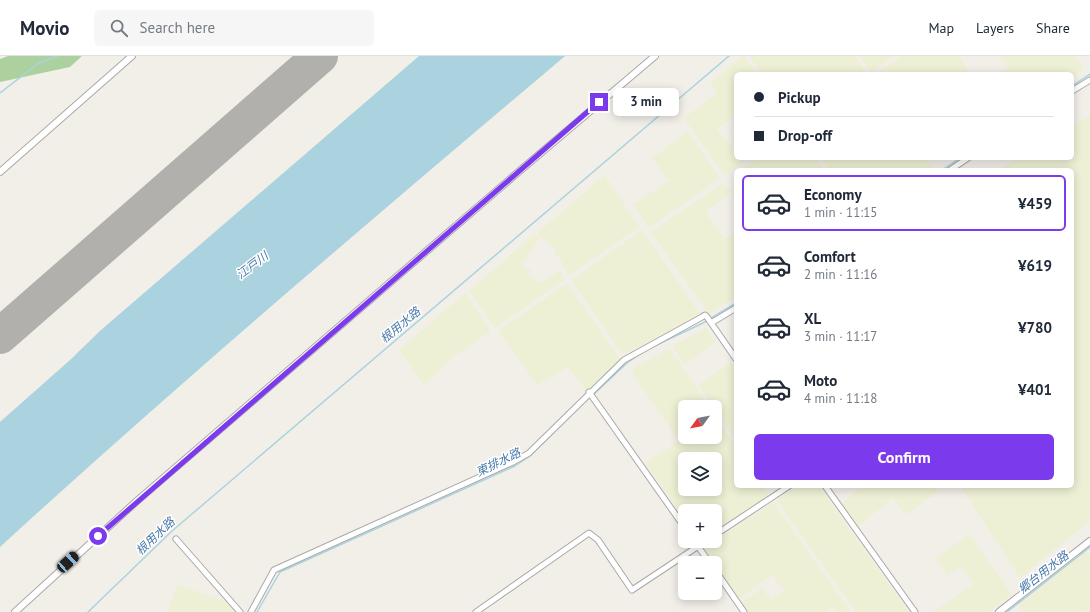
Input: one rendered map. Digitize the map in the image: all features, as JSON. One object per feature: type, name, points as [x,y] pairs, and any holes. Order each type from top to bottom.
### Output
[{"type":"street","points":[[0,172],[132,56]]},
{"type":"street","points":[[15,612],[138,500],[655,56]]},
{"type":"street","points":[[1074,90],[1090,80]]},
{"type":"street","points":[[953,168],[965,160]]},
{"type":"street","points":[[709,320],[734,309]]},
{"type":"street","points":[[251,612],[274,570],[529,453],[590,392],[629,356],[705,316],[734,356]]},
{"type":"street","points":[[590,392],[678,518]]},
{"type":"street","points":[[722,530],[786,488]]},
{"type":"street","points":[[826,488],[915,612]]},
{"type":"street","points":[[476,612],[589,533],[598,540],[632,590],[695,548]]},
{"type":"street","points":[[176,539],[240,612]]},
{"type":"street","points":[[999,612],[1090,541]]},
{"type":"street","points":[[722,580],[744,612]]},
{"type":"green space","points":[[8,56],[82,56],[70,67],[0,82],[0,59]]},
{"type":"green space","points":[[742,56],[744,56],[756,72],[734,72],[734,116],[717,129],[734,150],[734,160],[744,161],[725,176],[684,118],[717,93],[710,83]]},
{"type":"green space","points":[[749,56],[855,56],[866,72],[761,72]]},
{"type":"green space","points":[[859,56],[894,56],[872,72],[870,72]]},
{"type":"green space","points":[[901,56],[959,56],[969,72],[878,72]]},
{"type":"green space","points":[[1000,56],[1075,56],[1084,69],[1074,76],[1074,72],[1001,72],[1008,67]]},
{"type":"green space","points":[[1090,116],[1090,521],[1020,578],[961,488],[1074,488],[1074,168],[1001,168],[1015,160],[1074,160],[1074,125]]},
{"type":"green space","points":[[688,132],[720,178],[649,228],[633,204],[669,181],[652,158]]},
{"type":"green space","points":[[755,160],[816,160],[822,168],[744,168]]},
{"type":"green space","points":[[822,160],[927,160],[933,168],[828,168]]},
{"type":"green space","points":[[605,175],[639,227],[571,274],[567,273],[559,257],[555,255],[555,248],[541,238],[537,233]]},
{"type":"green space","points":[[723,183],[732,192],[706,212],[725,239],[734,232],[734,298],[709,314],[651,232]]},
{"type":"green space","points":[[642,230],[700,314],[623,355],[571,280]]},
{"type":"green space","points":[[535,234],[539,239],[522,265],[532,271],[528,275],[540,284],[560,270],[565,279],[495,328],[469,291]]},
{"type":"green space","points":[[567,283],[620,359],[587,392],[568,367],[537,385],[498,331]]},
{"type":"green space","points":[[465,293],[491,331],[455,356],[424,385],[399,350]]},
{"type":"green space","points":[[706,328],[716,342],[685,365],[672,346]]},
{"type":"green space","points":[[670,349],[704,400],[678,400],[678,440],[631,372],[637,366]]},
{"type":"green space","points":[[731,362],[734,366],[734,438],[722,420],[722,400],[708,400],[698,385]]},
{"type":"green space","points":[[722,426],[734,444],[734,488],[764,488],[769,495],[722,526],[722,504],[678,504],[678,510],[645,463],[678,442],[678,444],[722,444]]},
{"type":"green space","points":[[794,488],[820,488],[909,612],[856,612],[776,500]]},
{"type":"green space","points":[[860,488],[937,488],[939,491],[906,515],[893,498],[858,527],[840,505]]},
{"type":"green space","points":[[773,502],[851,612],[836,612],[833,607],[826,612],[748,612],[741,603],[762,588],[771,600],[784,591],[772,575],[738,599],[722,575],[722,556],[709,556],[704,548],[722,548],[722,536]]},
{"type":"green space","points":[[969,534],[1012,594],[989,612],[933,612],[974,584],[961,567],[948,575],[935,559]]},
{"type":"green space","points":[[1086,551],[1090,557],[1090,611],[1024,612],[1019,605]]},
{"type":"green space","points":[[177,584],[226,602],[235,612],[168,612]]},
{"type":"water","name":"江戸川","points":[[419,56],[565,56],[210,360],[0,547],[0,422],[70,360],[101,330]]},
{"type":"waterway","points":[[0,93],[39,63],[58,56]]},
{"type":"waterway","name":"根用水路","points":[[88,612],[172,531],[729,56]]},
{"type":"waterway","name":"東排水路","points":[[1074,85],[1090,74]]},
{"type":"waterway","name":"東排水路","points":[[945,168],[957,160]]},
{"type":"waterway","name":"東排水路","points":[[648,349],[703,323],[734,304]]},
{"type":"waterway","name":"東排水路","points":[[593,395],[627,363],[643,352]]},
{"type":"waterway","name":"東排水路","points":[[257,612],[280,572],[515,466],[530,456],[554,432]]},
{"type":"waterway","name":"郷台用水路","points":[[1007,612],[1090,547]]},
{"type":"runway","points":[[0,336],[320,56]]},
{"type":"route","points":[[98,536],[599,102]]}]
